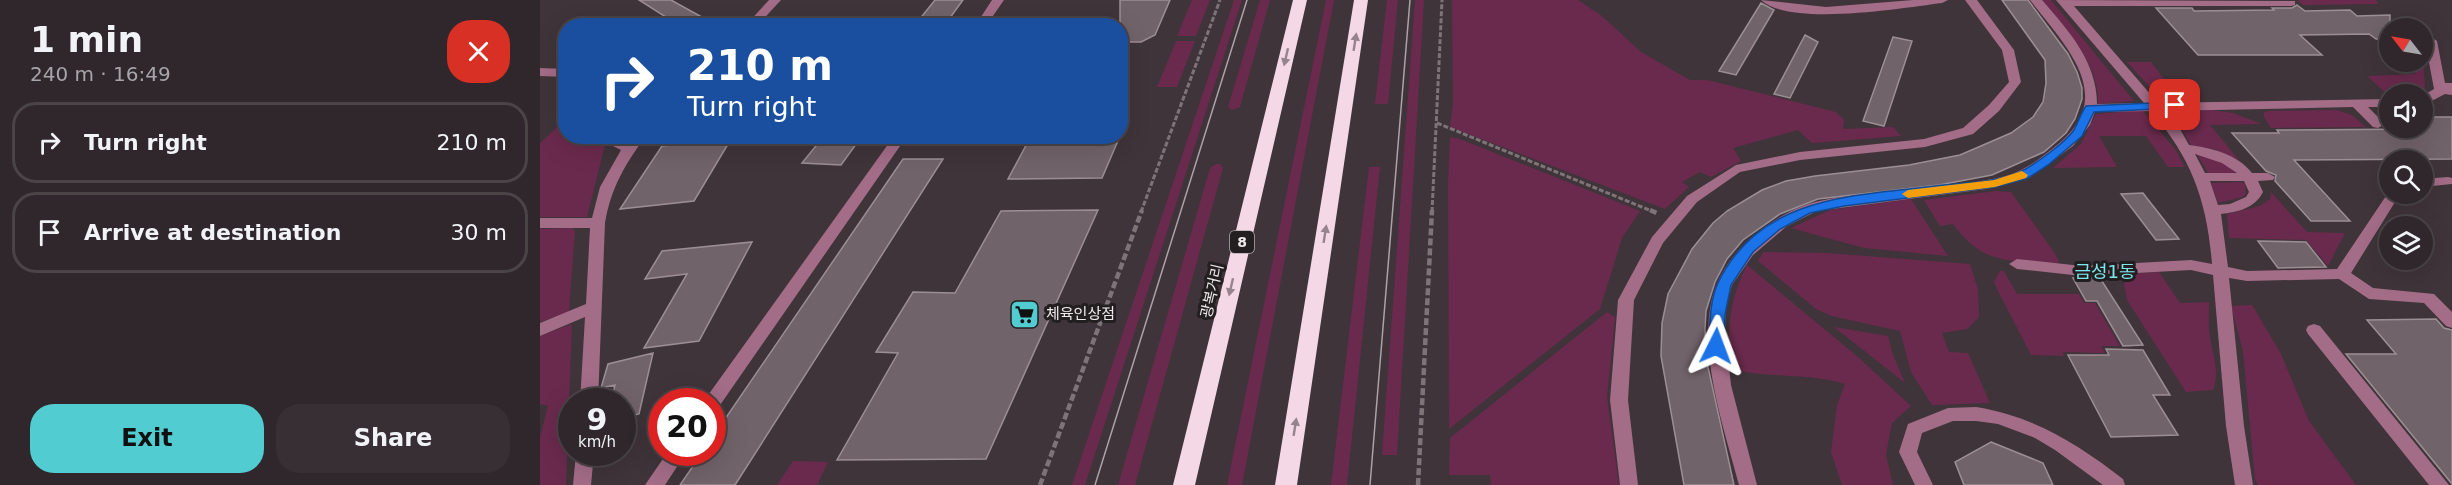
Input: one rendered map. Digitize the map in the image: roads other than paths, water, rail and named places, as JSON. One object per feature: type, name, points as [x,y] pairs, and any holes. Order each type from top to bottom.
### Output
[{"type":"highway","name":"광복거리","points":[[1184,485],[1300,0]]},
{"type":"highway","points":[[1286,485],[1361,0]]},
{"type":"street","points":[[758,18],[775,0]]},
{"type":"street","points":[[986,18],[998,0]]},
{"type":"street","points":[[1767,0],[1793,9],[1815,11],[1942,0]]},
{"type":"street","points":[[1629,485],[1619,400],[1626,300],[1657,242],[1692,199],[1736,169],[1800,156],[1925,143],[1968,131],[1994,108],[2015,82],[2008,50],[1971,0]]},
{"type":"street","points":[[1748,485],[1716,346],[1718,314],[1724,285],[1748,249],[1775,226],[1806,210],[1844,201],[1995,183],[2024,175],[2043,163],[2078,134],[2090,108],[2092,89],[2082,58],[2070,39],[2036,0]]},
{"type":"street","points":[[2064,2],[2291,3]]},
{"type":"street","points":[[2064,2],[2174,130],[2201,177],[2213,210],[2244,485]]},
{"type":"street","points":[[2433,45],[2448,88],[2433,96]]},
{"type":"street","points":[[540,72],[558,73]]},
{"type":"street","points":[[2090,108],[2152,105],[2379,103]]},
{"type":"street","points":[[2357,104],[2378,124]]},
{"type":"street","points":[[590,388],[598,223],[602,200],[622,144]]},
{"type":"street","points":[[723,388],[895,144]]},
{"type":"street","points":[[2184,148],[2216,154],[2228,160],[2249,177],[2256,192],[2252,200],[2232,208],[2213,210]]},
{"type":"street","points":[[2201,177],[2268,177]]},
{"type":"street","points":[[2433,182],[2448,181]]},
{"type":"street","points":[[2342,274],[2387,204]]},
{"type":"street","points":[[540,223],[598,223]]},
{"type":"street","points":[[2017,264],[2082,271],[2190,265],[2247,276],[2342,274],[2369,293],[2428,298],[2452,322]]},
{"type":"street","points":[[540,330],[594,307]]},
{"type":"street","points":[[2314,330],[2440,485]]},
{"type":"street","points":[[1924,485],[1908,452],[1914,429],[1952,414],[2000,417],[2036,432],[2089,463],[2116,485]]},
{"type":"street","points":[[582,485],[584,466]]},
{"type":"street","points":[[654,485],[668,466]]},
{"type":"tram line","points":[[1095,485],[1247,0]]},
{"type":"tram line","points":[[1370,485],[1410,0]]},
{"type":"place","name":"체육인상점","points":[[1025,314]]},
{"type":"district","name":"금성1동","points":[[2105,272]]}]
